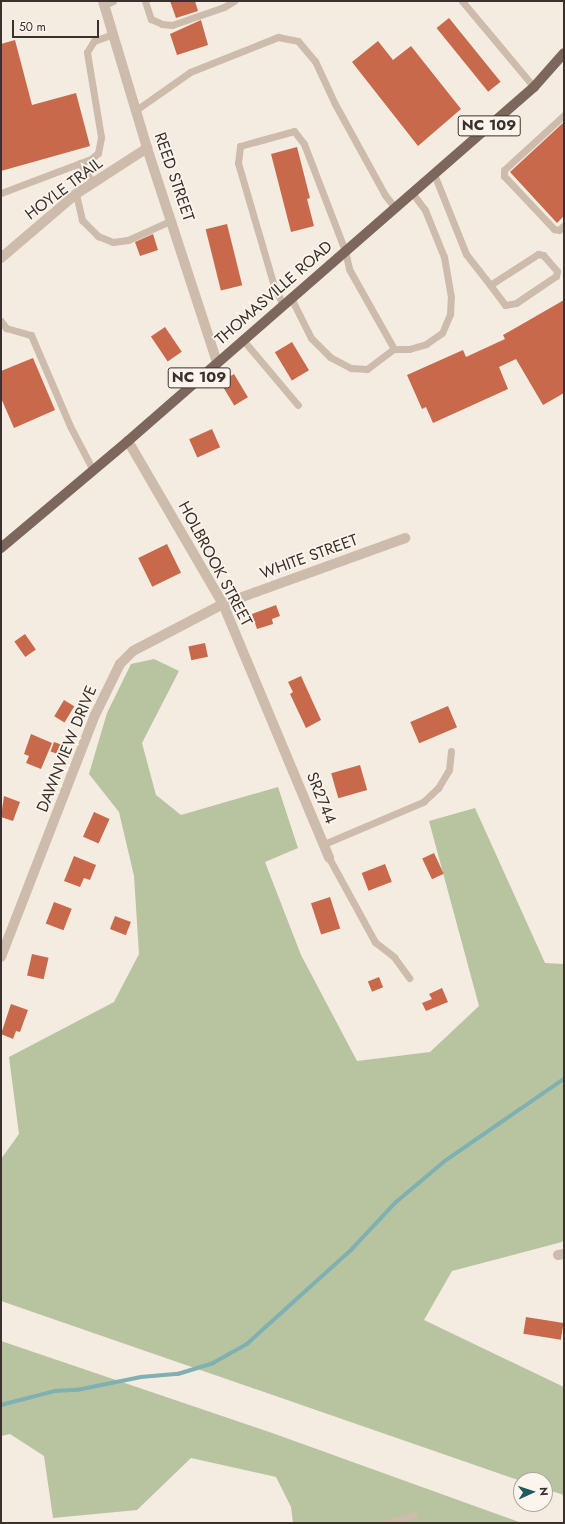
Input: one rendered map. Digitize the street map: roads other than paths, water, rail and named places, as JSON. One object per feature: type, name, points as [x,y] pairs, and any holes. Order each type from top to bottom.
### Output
[{"type":"main road","name":"THOMASVILLE ROAD","points":[[1,548],[128,441],[534,87],[564,55]]},
{"type":"street","name":"REED STREET","points":[[107,2],[113,34],[147,148],[172,220],[217,362]]},
{"type":"street","name":"HOYLE TRAIL","points":[[1,258],[76,194],[147,148]]},
{"type":"street","name":"HOLBROOK STREET","points":[[128,441],[222,604],[286,750]]},
{"type":"street","name":"WHITE STREET","points":[[222,604],[405,538]]},
{"type":"street","name":"DAWNVIEW DRIVE","points":[[1,957],[95,715],[120,664],[133,651],[222,604]]},
{"type":"street","name":"SR2744","points":[[286,750],[329,858]]},
{"type":"lane","points":[[145,1],[152,19],[162,24],[172,25],[224,7],[234,1]]},
{"type":"lane","points":[[462,1],[534,87]]},
{"type":"lane","points":[[1,193],[91,159],[101,145],[87,60],[89,46],[113,34]]},
{"type":"lane","points":[[136,110],[190,72],[278,37],[298,41],[315,61],[334,104],[386,196],[395,208]]},
{"type":"lane","points":[[564,115],[504,170],[504,176],[554,229],[558,230],[564,225]]},
{"type":"lane","points":[[394,349],[349,269],[345,251],[304,144],[294,131],[240,146],[238,163],[274,286],[287,302],[311,338],[330,357],[350,368],[367,369],[394,349],[410,349],[426,344],[442,333],[450,314],[451,297],[444,258],[425,210],[412,193]]},
{"type":"lane","points":[[80,163],[93,183]]},
{"type":"lane","points":[[434,174],[466,254],[505,305],[516,303],[556,276],[557,271],[543,255],[538,254],[490,285]]},
{"type":"lane","points":[[76,194],[82,220],[98,236],[113,242],[133,238],[172,220]]},
{"type":"lane","points":[[1,321],[6,328],[31,335],[70,426],[93,470]]},
{"type":"lane","points":[[243,340],[298,405]]},
{"type":"lane","points":[[324,844],[422,802],[438,788],[449,770],[451,751]]},
{"type":"lane","points":[[329,858],[375,942],[394,957],[409,978]]},
{"type":"lane","points":[[386,1523],[414,1515]]},
{"type":"waterway","points":[[1,1405],[55,1391],[77,1390],[141,1377],[178,1374],[213,1363],[247,1344],[352,1249],[395,1203],[445,1161],[564,1079]]}]
